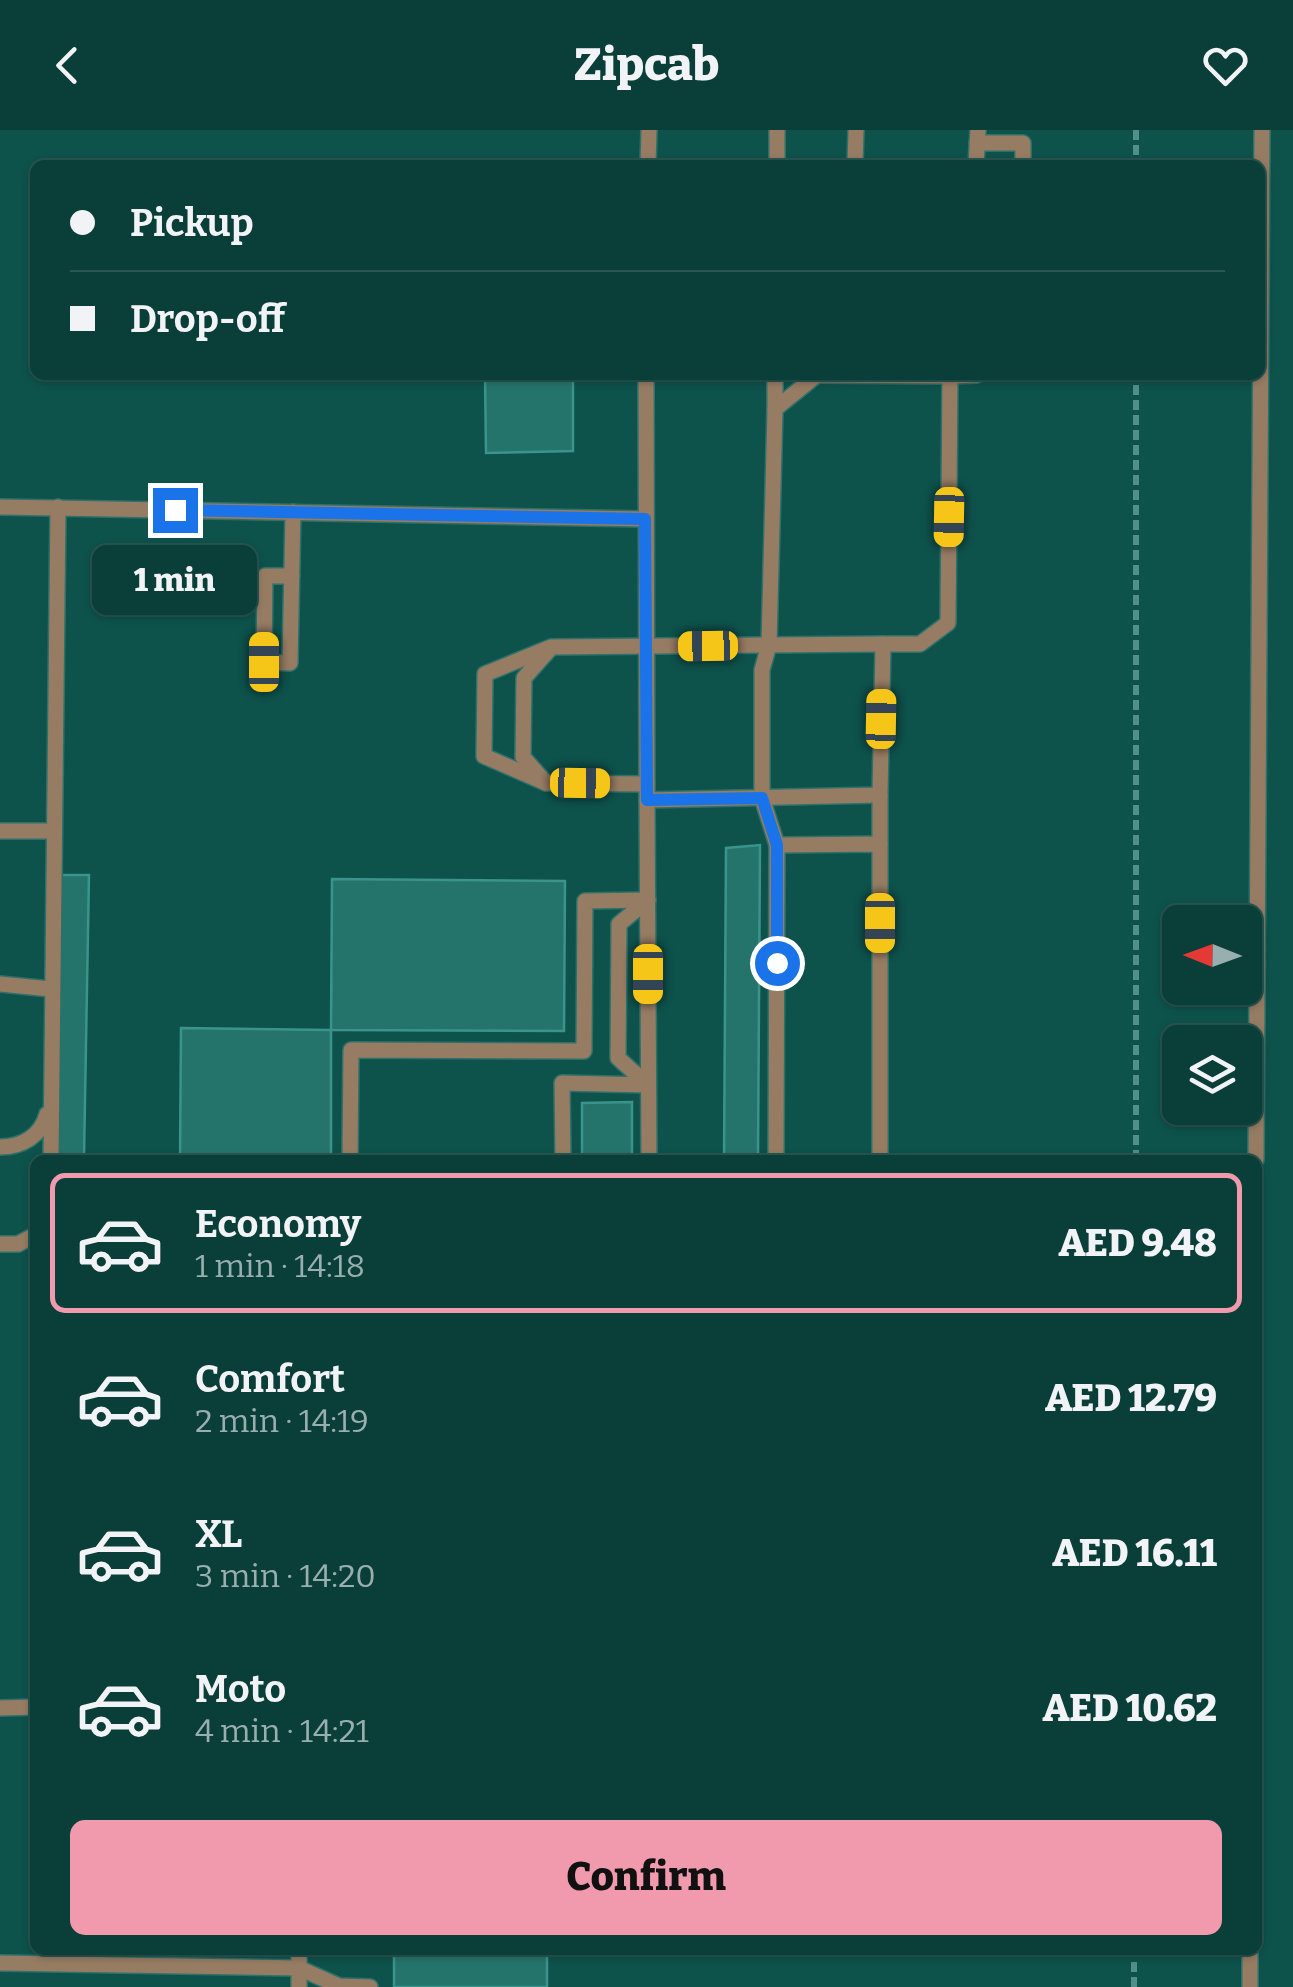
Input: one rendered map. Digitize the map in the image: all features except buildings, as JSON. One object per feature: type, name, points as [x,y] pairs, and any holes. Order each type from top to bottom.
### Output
[{"type":"lane","points":[[648,160],[649,130]]},
{"type":"lane","points":[[777,130],[777,160]]},
{"type":"lane","points":[[855,160],[856,130]]},
{"type":"lane","points":[[1262,130],[1262,160]]},
{"type":"lane","points":[[978,136],[1023,144],[1023,160]]},
{"type":"lane","points":[[646,380],[649,1155]]},
{"type":"lane","points":[[775,380],[769,645],[762,670],[762,798],[777,845],[776,1155]]},
{"type":"lane","points":[[774,409],[811,380]]},
{"type":"lane","points":[[880,794],[762,798],[546,783],[484,756],[485,674],[552,647],[920,644],[948,623],[950,380]]},
{"type":"lane","points":[[1256,1155],[1261,380]]},
{"type":"lane","points":[[0,507],[645,519]]},
{"type":"lane","points":[[50,1155],[58,508]]},
{"type":"lane","points":[[292,576],[265,576],[264,662],[290,663],[292,576],[293,512]]},
{"type":"lane","points":[[880,1155],[882,644]]},
{"type":"lane","points":[[546,783],[523,758],[524,678],[552,647]]},
{"type":"lane","points":[[0,831],[54,831]]},
{"type":"lane","points":[[777,845],[880,844]]},
{"type":"lane","points":[[648,900],[619,924],[618,1058],[648,1085]]},
{"type":"lane","points":[[350,1155],[351,1050],[584,1051],[585,901],[648,900]]},
{"type":"lane","points":[[0,984],[50,988]]},
{"type":"lane","points":[[563,1155],[562,1083],[648,1085]]},
{"type":"lane","points":[[0,1148],[29,1141],[44,1124],[50,1100]]},
{"type":"lane","points":[[0,1244],[18,1244],[30,1238]]},
{"type":"lane","points":[[0,1708],[30,1707]]},
{"type":"lane","points":[[299,1955],[299,1987]]},
{"type":"lane","points":[[1250,1955],[1250,1987]]},
{"type":"lane","points":[[0,1963],[299,1968],[339,1987],[370,1987]]},
{"type":"path","points":[[1136,130],[1136,160]]},
{"type":"path","points":[[1136,380],[1136,1155]]},
{"type":"path","points":[[1134,1955],[1134,1987]]},
{"type":"route","points":[[175,510],[645,519],[647,800],[762,798],[777,845],[777,963]]}]
